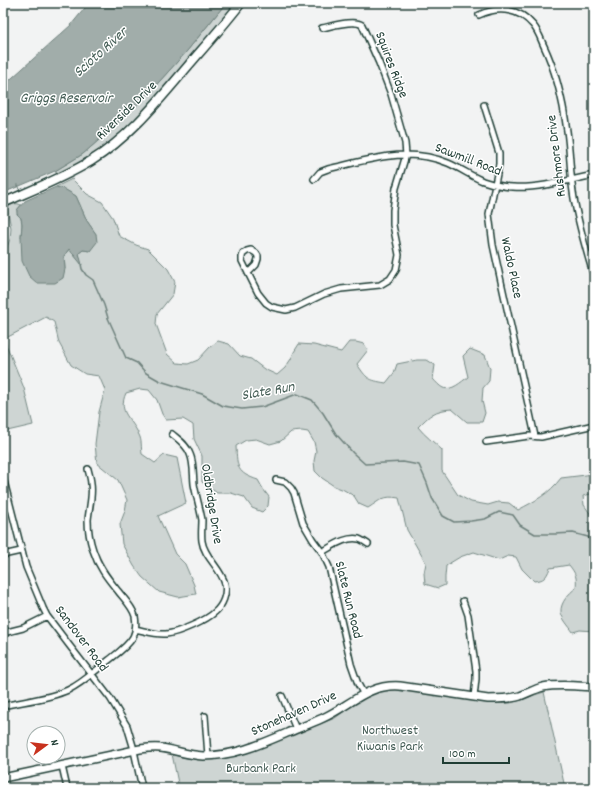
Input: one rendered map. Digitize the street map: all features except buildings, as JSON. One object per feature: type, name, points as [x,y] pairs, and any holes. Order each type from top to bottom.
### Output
[{"type":"main road","name":"Riverside Drive","points":[[3,203],[57,179],[86,164],[122,138],[161,98],[241,3]]},
{"type":"street","name":"Rushmore Drive","points":[[479,16],[489,11],[500,9],[509,10],[521,15],[530,22],[538,32],[551,62],[564,109],[568,132],[571,180],[580,228],[594,277]]},
{"type":"street","name":"Squires Ridge","points":[[322,28],[359,22],[362,25],[380,63],[391,94],[405,143],[406,155]]},
{"type":"street","name":"Waldo Place","points":[[484,105],[499,153],[499,164],[489,214],[493,245],[535,436]]},
{"type":"street","name":"Sawmill Road","points":[[314,179],[320,172],[328,169],[384,157],[406,155],[424,156],[448,163],[484,181],[522,188],[594,175]]},
{"type":"street","points":[[248,273],[258,293],[263,299],[272,307],[282,309],[292,309],[324,294],[341,289],[380,285],[385,282],[394,274],[398,261],[398,250],[393,225],[393,210],[396,188],[406,155]]},
{"type":"street","points":[[486,442],[529,436],[541,437],[594,426]]},
{"type":"street","name":"Oldbridge Drive","points":[[136,629],[166,634],[180,631],[216,612],[224,600],[226,586],[223,576],[206,551],[202,542],[202,519],[194,486],[193,465],[190,453],[183,443],[172,434]]},
{"type":"street","points":[[3,706],[42,698],[76,686],[92,674],[134,636],[136,629],[133,611],[103,572],[92,549],[88,521],[92,485],[88,469]]},
{"type":"street","name":"Sandover Road","points":[[3,477],[26,567],[47,616],[110,698],[127,726],[142,788]]},
{"type":"street","name":"Slate Run Road","points":[[276,480],[285,482],[294,493],[303,523],[322,552],[330,571],[352,669],[363,693]]},
{"type":"street","points":[[322,552],[350,539],[359,539],[368,544]]},
{"type":"street","points":[[3,555],[21,551]]},
{"type":"street","points":[[462,601],[468,615],[476,671],[474,697]]},
{"type":"street","points":[[3,633],[22,628],[47,616]]},
{"type":"street","name":"Stonehaven Drive","points":[[3,778],[134,750],[160,748],[190,755],[208,756],[245,750],[332,713],[363,693],[374,689],[392,686],[488,699],[513,698],[536,689],[552,686],[594,687]]},
{"type":"street","points":[[282,696],[296,729]]},
{"type":"street","points":[[205,716],[208,756]]},
{"type":"street","points":[[62,766],[67,788]]},
{"type":"green space","points":[[226,3],[236,3],[183,67],[139,115],[110,142],[99,150],[57,174],[55,171],[83,154],[149,93],[187,51]]},
{"type":"green space","points":[[72,179],[87,194],[102,202],[113,218],[119,236],[136,245],[148,249],[168,269],[175,282],[173,294],[157,314],[156,324],[167,354],[177,363],[188,364],[198,360],[218,341],[229,344],[240,356],[251,359],[264,369],[277,375],[285,368],[299,344],[314,345],[341,352],[349,342],[356,342],[364,344],[368,350],[357,364],[368,378],[386,383],[394,373],[397,364],[417,360],[427,360],[435,365],[433,379],[446,389],[456,386],[468,377],[463,356],[470,349],[485,355],[490,368],[489,381],[483,388],[482,401],[485,413],[482,422],[467,422],[452,409],[436,412],[418,427],[442,450],[442,471],[458,495],[471,502],[488,505],[498,502],[509,503],[518,510],[547,493],[561,478],[594,474],[594,493],[583,496],[584,505],[594,519],[594,631],[580,630],[573,632],[562,615],[561,609],[563,602],[576,588],[576,576],[569,565],[550,568],[544,578],[534,581],[522,569],[516,557],[508,556],[499,560],[474,552],[460,557],[446,566],[445,585],[438,588],[425,584],[424,573],[426,563],[407,530],[399,498],[389,497],[368,508],[359,504],[354,496],[322,478],[315,471],[314,461],[316,451],[314,442],[308,432],[291,432],[281,441],[270,444],[256,439],[246,440],[236,446],[237,460],[240,469],[246,475],[258,480],[269,497],[268,506],[262,512],[252,508],[244,497],[231,493],[217,493],[202,482],[202,456],[194,439],[193,425],[183,419],[166,420],[157,400],[149,390],[140,389],[126,393],[123,406],[124,411],[140,437],[142,454],[155,463],[164,455],[177,458],[186,503],[158,516],[175,554],[185,564],[194,585],[196,594],[178,597],[159,592],[142,577],[122,544],[120,524],[127,500],[118,480],[97,463],[95,444],[99,412],[105,390],[99,376],[85,374],[71,365],[59,343],[54,322],[46,317],[6,338],[3,333],[3,258],[10,239],[11,228],[7,207],[15,204],[21,205],[17,210],[17,213],[22,221],[21,237],[65,269],[64,256],[69,249],[81,263],[79,253],[83,250],[90,251],[96,234],[87,221],[76,196],[64,189],[56,187]]},
{"type":"green space","points":[[3,337],[24,388],[33,425],[3,432]]},
{"type":"green space","name":"Northwest Kiwanis Park","points":[[387,689],[404,690],[493,703],[514,702],[544,692],[565,788],[179,788],[172,754],[187,758],[209,759],[224,758],[246,753],[335,718],[361,699],[370,694]]},
{"type":"water","name":"Griggs Reservoir","points":[[89,3],[226,3],[187,51],[149,93],[83,154],[55,171],[3,193],[3,86],[71,25]]},
{"type":"water","points":[[56,187],[64,189],[76,196],[87,221],[96,234],[97,242],[90,251],[83,250],[79,253],[82,265],[69,249],[64,256],[65,269],[63,278],[55,283],[37,283],[29,276],[22,261],[22,224],[21,218],[17,214],[17,210],[25,201]]},
{"type":"waterway","name":"Slate Run","points":[[18,185],[21,193]]},
{"type":"waterway","name":"Slate Run","points":[[81,264],[86,275],[93,280],[126,358],[137,363],[146,373],[160,381],[202,394],[223,406],[242,409],[262,407],[297,394],[312,400],[323,413],[336,434],[365,464],[403,462],[419,465],[432,498],[443,516],[454,522],[485,519],[499,512],[513,515],[520,525],[535,534],[573,533],[588,537],[594,546]]},
{"type":"water label","name":"Scioto River","points":[[101,53]]},
{"type":"park label","name":"Burbank Park","points":[[261,769]]}]
